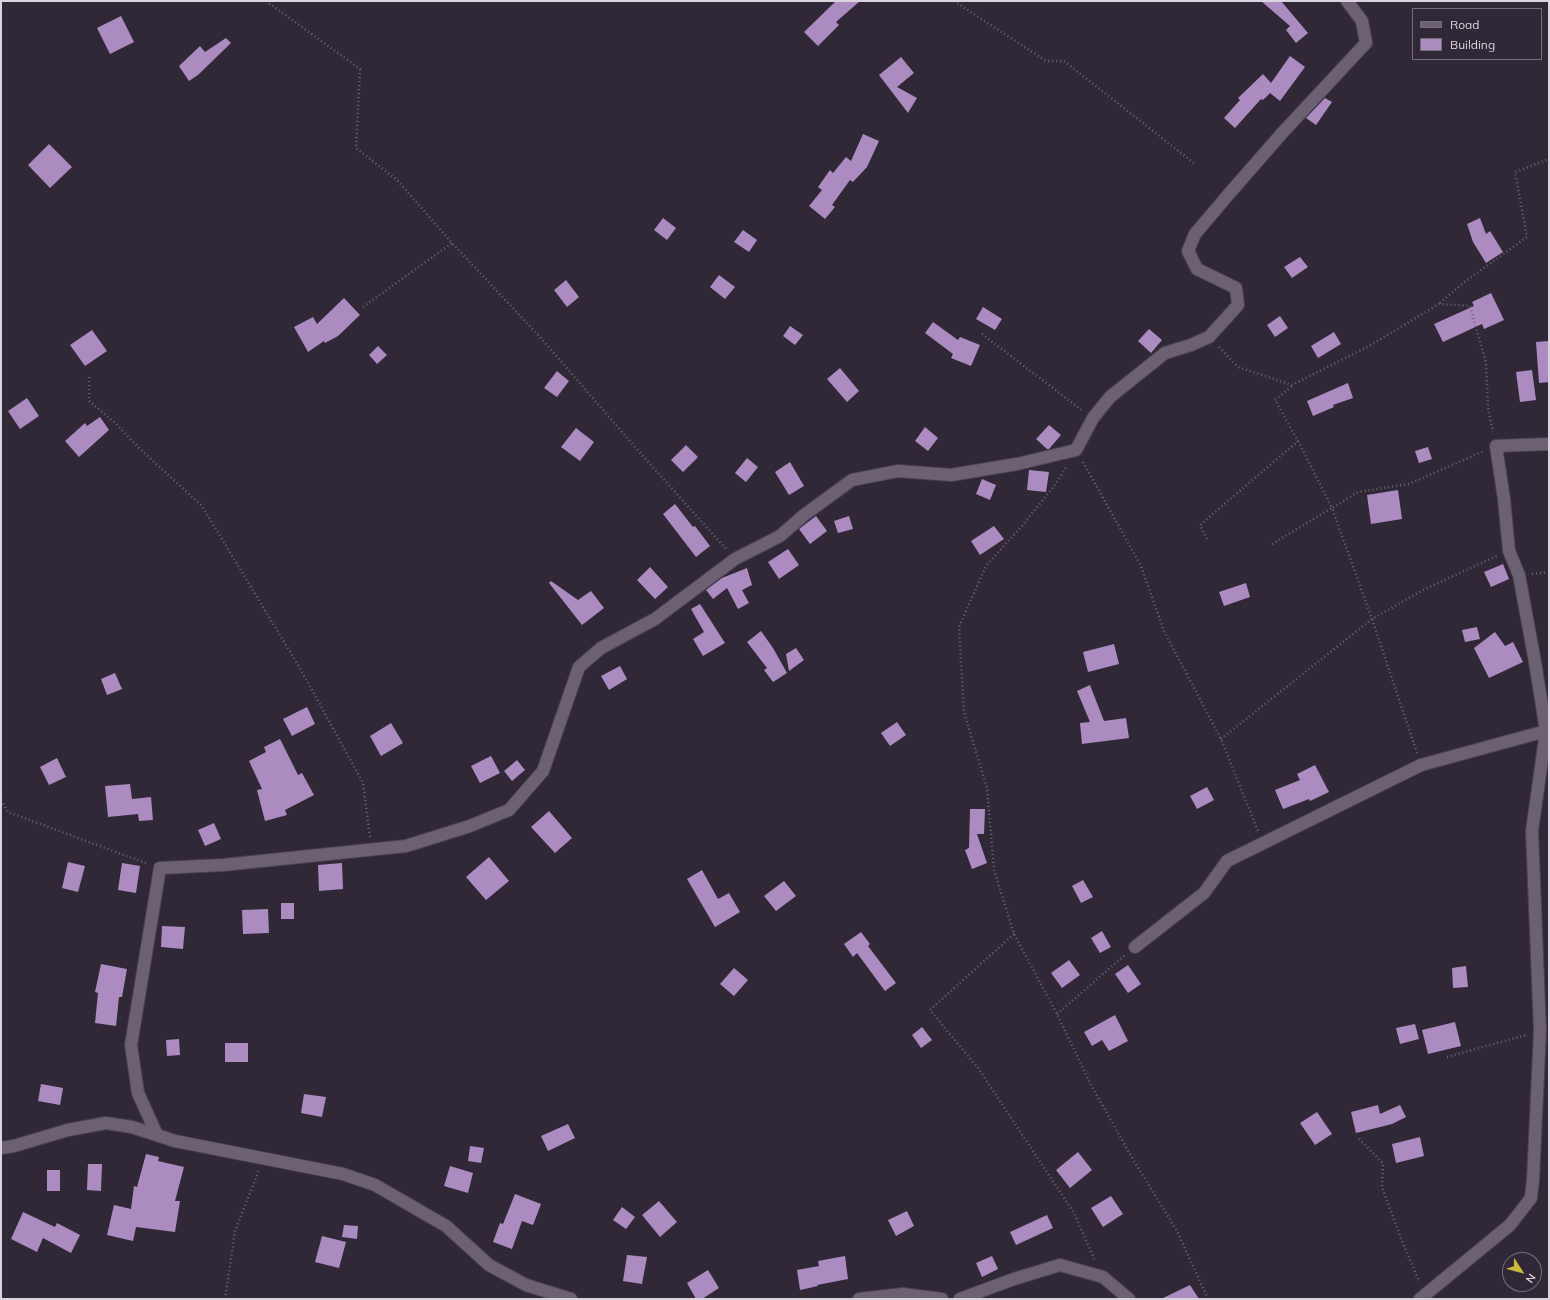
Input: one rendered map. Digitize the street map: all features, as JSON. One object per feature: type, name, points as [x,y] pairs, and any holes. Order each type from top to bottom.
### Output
[{"type":"street","points":[[157,1135],[138,1093],[131,1045],[160,868],[223,865],[406,846],[470,826],[509,810],[543,771],[579,667],[601,648],[655,619],[735,559],[780,536],[804,515],[852,480],[898,471],[951,475],[1017,464],[1076,450],[1092,418],[1110,397],[1165,352],[1191,345],[1209,337],[1238,305],[1236,288],[1197,269],[1188,251],[1195,234],[1228,195],[1284,131],[1366,43],[1362,21],[1347,1]]},
{"type":"street","points":[[1422,1297],[1510,1225],[1532,1198],[1540,1031],[1532,831],[1546,731],[1536,662],[1519,575],[1508,551],[1504,499],[1496,446],[1549,444]]},
{"type":"street","points":[[1135,947],[1204,894],[1227,861],[1263,842],[1421,765],[1546,731]]},
{"type":"street","points":[[1,1148],[14,1146],[68,1130],[106,1123],[132,1127],[175,1142],[343,1174],[375,1185],[446,1226],[489,1265],[526,1285],[571,1299]]},
{"type":"street","points":[[960,1299],[1014,1279],[1060,1265],[1103,1278],[1129,1299]]},
{"type":"street","points":[[859,1299],[903,1294],[942,1299]]},
{"type":"path","points":[[266,1],[360,70],[356,148],[397,180],[452,243],[539,336],[642,456],[735,559]]},
{"type":"path","points":[[954,1],[1046,61],[1064,61],[1195,164]]},
{"type":"path","points":[[1421,765],[1372,619],[1332,508],[1298,441],[1275,400],[1292,385],[1370,346],[1439,304],[1463,283],[1527,237],[1515,172],[1549,159]]},
{"type":"path","points":[[363,307],[452,243]]},
{"type":"path","points":[[1272,544],[1358,492],[1409,484],[1496,446],[1488,408],[1486,363],[1470,306],[1439,304]]},
{"type":"path","points":[[982,334],[1092,418]]},
{"type":"path","points":[[1209,337],[1238,367],[1292,385]]},
{"type":"path","points":[[89,377],[90,401],[114,422],[140,450],[202,506],[293,656],[363,783],[371,849]]},
{"type":"path","points":[[1207,539],[1200,525],[1298,441]]},
{"type":"path","points":[[1208,1299],[1177,1231],[1134,1161],[1091,1085],[1057,1014],[1014,934],[994,870],[987,788],[964,712],[959,627],[986,566],[1022,526],[1054,486],[1076,450],[1141,566],[1164,631],[1220,740],[1263,842]]},
{"type":"path","points":[[1220,740],[1372,619],[1423,590],[1508,551]]},
{"type":"path","points":[[1,800],[8,812],[160,868]]},
{"type":"path","points":[[1014,934],[930,1010],[978,1068],[1074,1213],[1103,1278]]},
{"type":"path","points":[[1057,1014],[1135,947]]},
{"type":"path","points":[[1447,1057],[1540,1031]]},
{"type":"path","points":[[1359,1139],[1383,1164],[1382,1187],[1422,1297]]},
{"type":"path","points":[[225,1299],[235,1230],[264,1159]]},
{"type":"building","points":[[836,1],[860,1],[836,22],[839,25],[818,46],[804,32]]},
{"type":"building","points":[[1261,1],[1281,1],[1308,33],[1296,43],[1286,30],[1290,26]]},
{"type":"building","points":[[121,16],[134,42],[110,54],[97,28]]},
{"type":"building","points":[[226,38],[231,43],[198,75],[189,81],[179,66],[200,46],[205,52]]},
{"type":"building","points":[[1290,56],[1305,67],[1280,101],[1270,93],[1263,100],[1261,99],[1235,128],[1224,118],[1240,100],[1238,98],[1263,74],[1271,83]]},
{"type":"building","points":[[901,57],[914,73],[897,87],[917,98],[908,113],[879,75]]},
{"type":"building","points":[[1325,98],[1332,102],[1316,125],[1306,118]]},
{"type":"building","points":[[863,134],[879,141],[867,167],[853,182],[850,180],[832,205],[835,207],[825,219],[809,206],[822,190],[818,187],[830,170],[833,173],[846,157],[851,161]]},
{"type":"building","points":[[49,144],[72,167],[50,188],[28,165]]},
{"type":"building","points":[[663,218],[676,228],[667,240],[654,230]]},
{"type":"building","points":[[1480,218],[1486,234],[1490,231],[1503,252],[1486,263],[1473,242],[1467,224]]},
{"type":"building","points":[[743,230],[757,240],[749,252],[734,242]]},
{"type":"building","points":[[1300,257],[1308,267],[1292,278],[1284,267]]},
{"type":"building","points":[[719,275],[735,287],[725,299],[710,287]]},
{"type":"building","points":[[566,280],[579,297],[567,307],[554,290]]},
{"type":"building","points":[[1491,293],[1504,320],[1484,329],[1482,324],[1443,342],[1434,324],[1474,306],[1472,302]]},
{"type":"building","points":[[344,298],[360,315],[338,336],[325,343],[324,341],[308,352],[294,327],[313,317],[317,324]]},
{"type":"building","points":[[983,307],[1002,319],[995,330],[976,319]]},
{"type":"building","points":[[1280,316],[1288,328],[1275,337],[1267,325]]},
{"type":"building","points":[[933,322],[958,340],[960,337],[980,345],[971,366],[951,358],[953,354],[925,333]]},
{"type":"building","points":[[790,326],[803,335],[795,345],[783,336]]},
{"type":"building","points":[[1149,329],[1162,340],[1151,353],[1138,341]]},
{"type":"building","points":[[92,330],[107,351],[85,366],[70,345]]},
{"type":"building","points":[[1334,332],[1341,344],[1318,358],[1311,346]]},
{"type":"building","points":[[1549,341],[1549,382],[1539,383],[1536,342]]},
{"type":"building","points":[[378,346],[387,355],[377,364],[369,355]]},
{"type":"building","points":[[840,368],[859,391],[847,402],[827,379]]},
{"type":"building","points":[[1532,370],[1536,400],[1520,402],[1516,372]]},
{"type":"building","points":[[557,371],[569,381],[557,397],[544,388]]},
{"type":"building","points":[[1348,383],[1353,398],[1333,405],[1334,407],[1313,416],[1307,401]]},
{"type":"building","points":[[27,398],[39,416],[20,429],[8,411]]},
{"type":"building","points":[[100,417],[109,430],[79,457],[65,441],[85,423],[87,426]]},
{"type":"building","points":[[1049,425],[1061,435],[1049,449],[1047,449],[1036,439]]},
{"type":"building","points":[[925,427],[938,438],[928,451],[915,441]]},
{"type":"building","points":[[576,428],[594,442],[580,461],[561,447]]},
{"type":"building","points":[[686,445],[698,457],[683,472],[671,460]]},
{"type":"building","points":[[1428,447],[1432,459],[1419,463],[1415,451]]},
{"type":"building","points":[[747,458],[758,467],[746,482],[735,473]]},
{"type":"building","points":[[790,462],[804,486],[789,495],[775,472]]},
{"type":"building","points":[[1029,470],[1049,472],[1046,492],[1027,490]]},
{"type":"building","points":[[982,479],[996,485],[990,500],[976,494]]},
{"type":"building","points":[[1398,490],[1402,519],[1371,524],[1367,495]]},
{"type":"building","points":[[675,504],[693,527],[695,526],[710,546],[696,557],[663,514]]},
{"type":"building","points":[[816,516],[827,531],[810,544],[799,529]]},
{"type":"building","points":[[849,516],[853,529],[838,533],[834,521]]},
{"type":"building","points":[[994,526],[1004,539],[980,555],[971,541]]},
{"type":"building","points":[[788,549],[799,565],[779,579],[768,562]]},
{"type":"building","points":[[1503,564],[1509,579],[1491,587],[1484,572]]},
{"type":"building","points":[[650,567],[668,587],[655,599],[637,580]]},
{"type":"building","points":[[747,568],[752,585],[742,590],[749,603],[738,609],[727,588],[713,599],[706,590],[722,578]]},
{"type":"building","points":[[551,581],[578,600],[591,591],[604,608],[582,625],[549,583]]},
{"type":"building","points":[[1246,583],[1250,597],[1224,606],[1219,592]]},
{"type":"building","points":[[700,604],[725,643],[703,656],[693,639],[704,632],[691,609]]},
{"type":"building","points":[[1477,627],[1480,639],[1465,642],[1462,630]]},
{"type":"building","points":[[761,631],[773,648],[787,673],[773,682],[764,670],[767,668],[747,642]]},
{"type":"building","points":[[1495,632],[1505,646],[1513,642],[1523,662],[1489,678],[1474,648]]},
{"type":"building","points":[[1114,644],[1119,664],[1088,672],[1083,652]]},
{"type":"building","points":[[796,648],[804,660],[789,671],[786,654]]},
{"type":"building","points":[[620,666],[627,679],[609,690],[601,676]]},
{"type":"building","points":[[115,673],[122,689],[107,695],[101,679]]},
{"type":"building","points":[[1090,685],[1104,721],[1126,718],[1129,738],[1082,744],[1080,723],[1090,722],[1077,691]]},
{"type":"building","points":[[307,707],[315,724],[292,736],[283,719]]},
{"type":"building","points":[[897,722],[906,735],[890,746],[881,733]]},
{"type":"building","points":[[391,723],[403,743],[381,756],[370,736]]},
{"type":"building","points":[[280,739],[298,775],[302,773],[314,795],[285,810],[287,815],[265,821],[257,790],[262,789],[249,761],[266,752],[264,747]]},
{"type":"building","points":[[491,756],[500,773],[480,783],[471,766]]},
{"type":"building","points":[[57,758],[66,777],[49,785],[40,767]]},
{"type":"building","points":[[517,760],[525,770],[512,781],[504,771]]},
{"type":"building","points":[[1315,765],[1329,792],[1310,801],[1309,799],[1283,809],[1275,790],[1300,780],[1297,774]]},
{"type":"building","points":[[130,784],[132,799],[151,797],[153,820],[139,821],[138,814],[108,817],[105,786]]},
{"type":"building","points":[[1207,787],[1214,800],[1197,809],[1190,796]]},
{"type":"building","points":[[970,809],[985,809],[984,834],[977,834],[987,863],[972,869],[965,850],[969,848]]},
{"type":"building","points":[[549,811],[572,838],[555,853],[531,827]]},
{"type":"building","points":[[214,823],[221,839],[205,846],[198,830]]},
{"type":"building","points":[[489,857],[509,881],[486,900],[466,877]]},
{"type":"building","points":[[68,862],[85,866],[78,892],[62,888]]},
{"type":"building","points":[[122,863],[140,866],[136,893],[118,890]]},
{"type":"building","points":[[342,863],[343,889],[319,891],[318,865]]},
{"type":"building","points":[[702,870],[718,899],[729,893],[740,912],[715,927],[687,879]]},
{"type":"building","points":[[1083,880],[1093,897],[1081,903],[1072,886]]},
{"type":"building","points":[[784,881],[796,896],[776,911],[764,896]]},
{"type":"building","points":[[281,903],[294,903],[294,919],[281,919]]},
{"type":"building","points":[[268,909],[269,933],[243,934],[242,910]]},
{"type":"building","points":[[162,926],[185,927],[183,949],[161,947]]},
{"type":"building","points":[[1102,931],[1111,947],[1100,953],[1091,938]]},
{"type":"building","points":[[861,932],[870,944],[868,946],[896,983],[885,991],[857,953],[853,957],[844,944]]},
{"type":"building","points":[[1069,960],[1080,975],[1062,988],[1051,973]]},
{"type":"building","points":[[101,964],[127,969],[122,997],[119,997],[116,1026],[95,1023],[98,993],[95,992]]},
{"type":"building","points":[[1128,965],[1141,984],[1128,993],[1115,974]]},
{"type":"building","points":[[1466,966],[1468,987],[1453,988],[1452,968]]},
{"type":"building","points":[[734,968],[748,980],[734,996],[720,984]]},
{"type":"building","points":[[1115,1015],[1128,1041],[1109,1051],[1102,1040],[1092,1046],[1084,1032]]},
{"type":"building","points":[[1455,1022],[1461,1046],[1428,1054],[1422,1030]]},
{"type":"building","points":[[1415,1024],[1419,1039],[1400,1044],[1396,1028]]},
{"type":"building","points":[[922,1027],[932,1040],[921,1048],[912,1035]]},
{"type":"building","points":[[179,1039],[180,1055],[167,1056],[166,1040]]},
{"type":"building","points":[[225,1043],[248,1043],[248,1062],[225,1062]]},
{"type":"building","points":[[41,1084],[63,1088],[60,1105],[38,1101]]},
{"type":"building","points":[[304,1094],[326,1097],[322,1117],[301,1113]]},
{"type":"building","points":[[1378,1105],[1380,1114],[1400,1105],[1406,1117],[1392,1124],[1356,1133],[1351,1112]]},
{"type":"building","points":[[1317,1112],[1332,1134],[1315,1145],[1300,1123]]},
{"type":"building","points":[[568,1124],[575,1138],[548,1151],[541,1136]]},
{"type":"building","points":[[1420,1137],[1424,1156],[1396,1163],[1392,1144]]},
{"type":"building","points":[[470,1146],[484,1148],[481,1163],[468,1161]]},
{"type":"building","points":[[1078,1152],[1092,1170],[1070,1188],[1056,1170]]},
{"type":"building","points":[[146,1154],[159,1157],[158,1161],[184,1167],[175,1201],[180,1201],[175,1232],[136,1227],[133,1241],[107,1235],[114,1205],[131,1209],[134,1186],[137,1187]]},
{"type":"building","points":[[88,1164],[102,1164],[101,1191],[87,1190]]},
{"type":"building","points":[[450,1166],[473,1173],[468,1193],[444,1186]]},
{"type":"building","points":[[47,1170],[60,1170],[60,1191],[47,1191]]},
{"type":"building","points":[[515,1194],[541,1204],[533,1225],[522,1221],[512,1249],[493,1242],[500,1223],[503,1224]]},
{"type":"building","points":[[1111,1196],[1123,1214],[1103,1227],[1091,1208]]},
{"type":"building","points":[[659,1201],[677,1222],[660,1237],[642,1215]]},
{"type":"building","points":[[622,1207],[635,1217],[626,1229],[613,1220]]},
{"type":"building","points":[[907,1211],[914,1226],[896,1236],[888,1220]]},
{"type":"building","points":[[23,1212],[55,1227],[57,1223],[80,1235],[71,1253],[43,1238],[37,1252],[11,1239]]},
{"type":"building","points":[[1047,1215],[1053,1228],[1016,1245],[1010,1232]]},
{"type":"building","points":[[344,1225],[358,1226],[357,1239],[342,1237]]},
{"type":"building","points":[[322,1236],[346,1242],[339,1268],[315,1262]]},
{"type":"building","points":[[627,1255],[647,1257],[642,1284],[623,1281]]},
{"type":"building","points":[[845,1256],[848,1279],[800,1290],[797,1270],[819,1266],[818,1261]]},
{"type":"building","points":[[992,1256],[998,1269],[982,1277],[976,1263]]},
{"type":"building","points":[[708,1270],[719,1288],[702,1299],[696,1299],[687,1283]]},
{"type":"building","points":[[1190,1285],[1199,1299],[1161,1299]]}]
